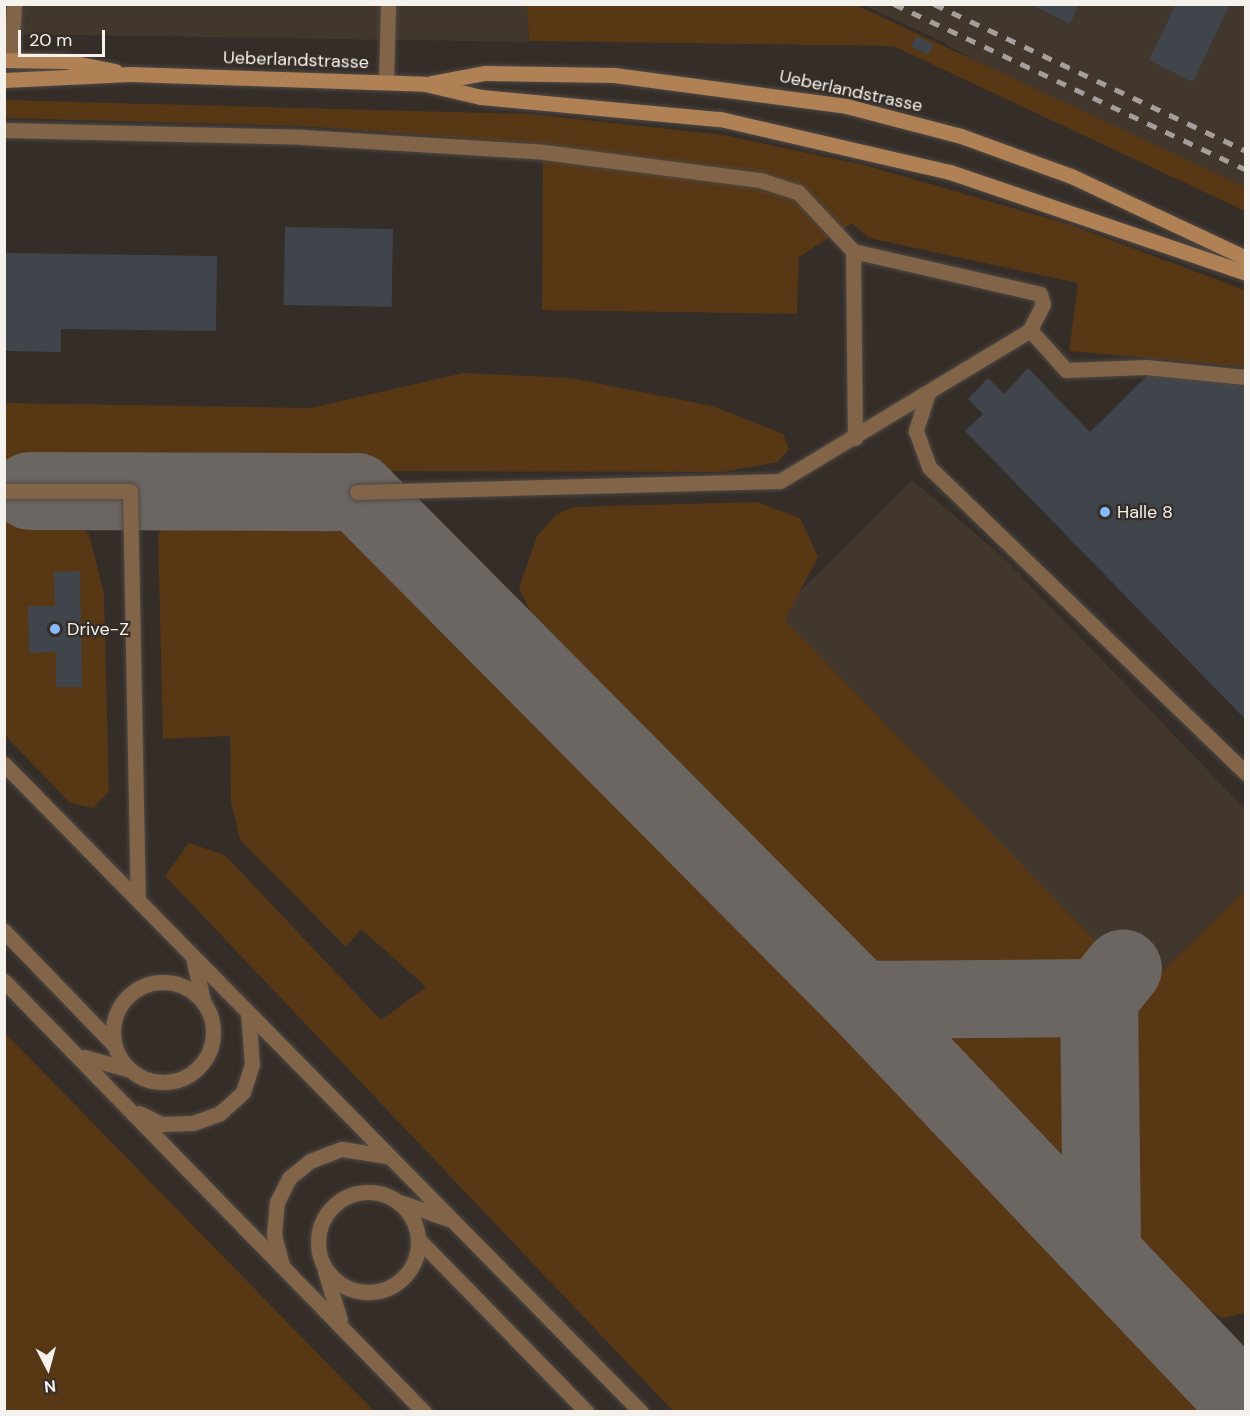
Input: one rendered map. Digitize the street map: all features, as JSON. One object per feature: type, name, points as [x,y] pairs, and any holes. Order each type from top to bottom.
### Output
[{"type":"main road","name":"Ueberlandstrasse","points":[[8,60],[65,61],[130,74]]},
{"type":"main road","name":"Ueberlandstrasse","points":[[425,84],[485,72],[614,75],[846,106],[961,136],[1071,176],[1245,258]]},
{"type":"main road","name":"Ueberlandstrasse","points":[[4,80],[130,74],[425,84],[481,97],[720,119],[971,178],[1245,273]]},
{"type":"lane","points":[[8,60],[14,4]]},
{"type":"lane","points":[[386,82],[388,4]]},
{"type":"lane","points":[[4,130],[302,137],[544,152],[760,180],[798,192],[852,251],[1027,287],[1040,294],[1043,304],[1030,330],[790,477],[757,485],[357,492]]},
{"type":"lane","points":[[852,251],[855,438]]},
{"type":"lane","points":[[1030,330],[1066,370],[1146,367],[1245,377]]},
{"type":"lane","points":[[928,393],[916,432],[928,466],[1245,773]]},
{"type":"lane","points":[[4,491],[130,491],[138,900]]},
{"type":"lane","points":[[4,764],[641,1412]]},
{"type":"lane","points":[[4,931],[114,1045],[130,1070]]},
{"type":"lane","points":[[74,1052],[130,1070],[142,1078],[172,1082],[198,1068],[213,1037],[191,953]]},
{"type":"lane","points":[[4,981],[424,1412]]},
{"type":"lane","points":[[114,1045],[117,1011],[142,987],[177,984],[204,1004]]},
{"type":"lane","points":[[128,1107],[162,1124],[193,1123],[220,1113],[243,1092],[252,1064],[254,1038],[247,1011]]},
{"type":"lane","points":[[283,1266],[275,1224],[276,1202],[289,1178],[310,1161],[342,1149],[370,1150],[392,1158]]},
{"type":"lane","points":[[345,1330],[317,1237],[333,1206],[364,1192],[454,1221]]},
{"type":"lane","points":[[325,1268],[347,1288],[377,1291],[403,1277],[413,1263],[417,1239],[409,1213],[397,1201]]},
{"type":"lane","points":[[417,1239],[587,1412]]},
{"type":"shaded area","points":[[5,5],[528,5],[528,42],[5,34]]},
{"type":"shaded area","points":[[527,5],[856,5],[1245,187],[1245,211],[893,46],[529,41]]},
{"type":"shaded area","points":[[863,5],[1245,5],[1245,211],[1160,170],[941,41]]},
{"type":"shaded area","points":[[5,100],[531,114],[724,135],[864,165],[1068,224],[1245,290],[1245,367],[1069,351],[1078,283],[869,238],[852,223],[799,257],[797,314],[542,310],[543,144],[303,126],[5,118]]},
{"type":"shaded area","points":[[463,373],[571,378],[713,406],[783,434],[789,449],[778,462],[722,472],[5,470],[5,403],[311,408]]},
{"type":"shaded area","points":[[912,480],[1002,556],[1245,809],[1245,890],[1143,990],[775,616]]},
{"type":"shaded area","points":[[757,502],[800,518],[818,557],[785,620],[1143,990],[1245,890],[1245,1313],[1223,1318],[1186,1299],[553,657],[519,588],[537,536],[556,515],[572,507]]},
{"type":"shaded area","points":[[55,511],[89,534],[104,593],[109,792],[93,808],[70,803],[5,735],[5,513]]},
{"type":"shaded area","points":[[173,512],[273,512],[315,522],[364,542],[419,577],[1208,1390],[1219,1411],[673,1411],[165,876],[189,843],[225,855],[381,1020],[426,987],[361,929],[346,947],[240,840],[231,802],[230,736],[163,739],[158,536]]},
{"type":"shaded area","points":[[5,1033],[374,1411],[5,1411]]},
{"type":"building","points":[[1031,4],[1079,4],[1070,24]]},
{"type":"building","points":[[1176,4],[1230,4],[1193,82],[1149,60]]},
{"type":"building","points":[[916,36],[933,44],[928,55],[911,47]]},
{"type":"building","points":[[285,227],[393,229],[392,307],[284,305]]},
{"type":"building","points":[[4,253],[217,256],[216,331],[61,329],[61,352],[4,351]]},
{"type":"building","name":"Halle 8","points":[[1028,368],[1090,432],[1148,375],[1246,386],[1246,720],[965,431],[983,414],[968,399],[988,378],[1004,394]]},
{"type":"building","name":"Drive-Z","points":[[80,571],[82,687],[56,687],[56,652],[29,653],[28,606],[55,606],[54,572]]},
{"type":"taxiway","points":[[30,491],[357,492],[861,1000],[1246,1405]]},
{"type":"taxiway","points":[[861,1000],[1099,998],[1123,968]]},
{"type":"taxiway","points":[[1099,998],[1102,1248]]},
{"type":"railway","points":[[894,4],[1246,170]]},
{"type":"railway","points":[[934,4],[1246,151]]},
{"type":"place","name":"Halle 8","points":[[1105,512]]},
{"type":"place","name":"Drive-Z","points":[[55,629]]}]
